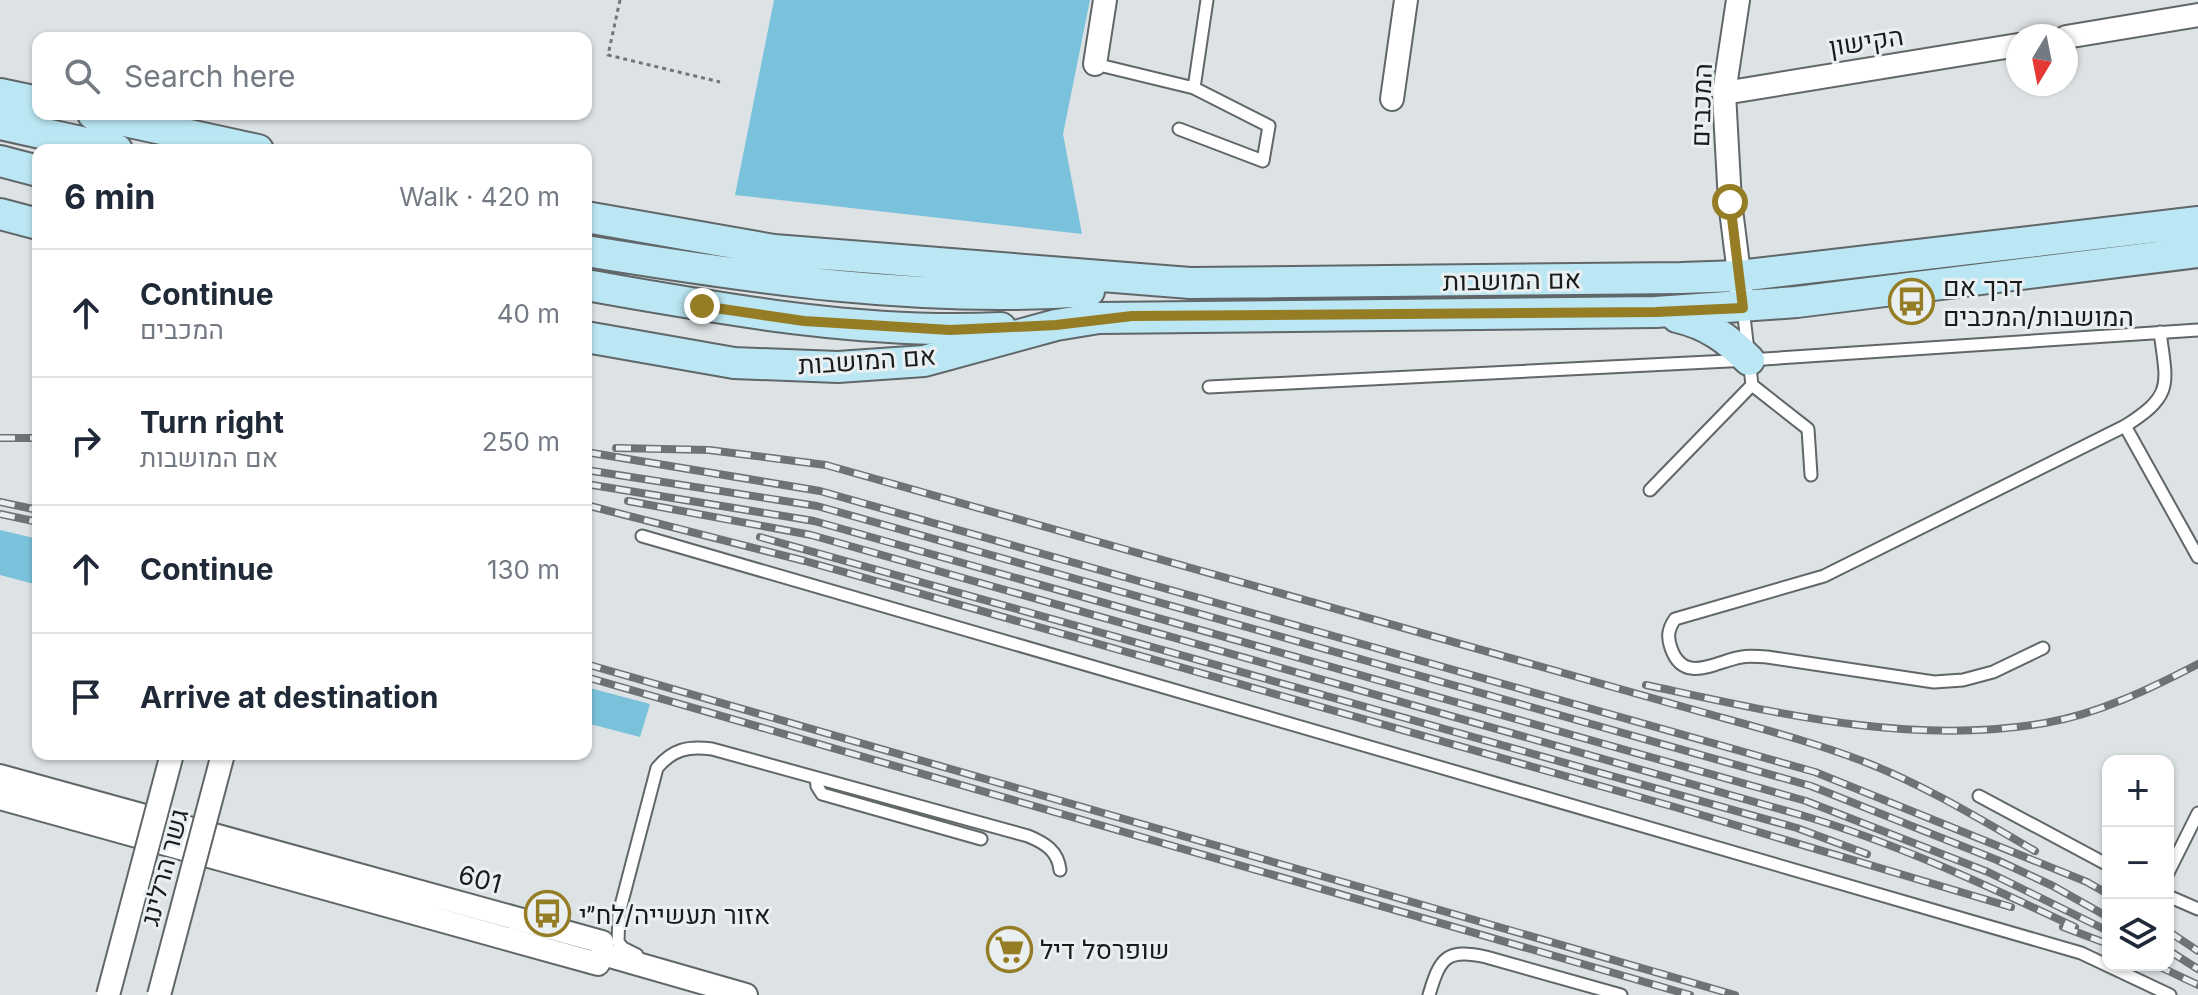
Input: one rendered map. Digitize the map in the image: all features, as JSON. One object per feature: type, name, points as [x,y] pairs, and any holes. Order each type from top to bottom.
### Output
[{"type":"main road","points":[[0,94],[32,101]]},
{"type":"main road","points":[[120,120],[230,144]]},
{"type":"main road","points":[[0,124],[90,144]]},
{"type":"main road","points":[[0,161],[32,169]]},
{"type":"main road","points":[[0,214],[32,222]]},
{"type":"main road","name":"אם המושבות","points":[[592,218],[774,250],[1190,283],[1739,276],[2198,222]]},
{"type":"main road","points":[[592,252],[706,271],[849,287],[998,294],[1190,283]]},
{"type":"main road","name":"אם המושבות","points":[[592,338],[734,363],[838,367],[924,361],[1056,325],[1132,316],[1656,312],[1743,308],[2198,252]]},
{"type":"main road","points":[[592,286],[804,321],[950,330],[1056,325]]},
{"type":"main road","points":[[1656,312],[1711,328],[1727,338],[1751,373]]},
{"type":"street","points":[[1095,64],[1105,0]]},
{"type":"street","points":[[1392,99],[1406,0]]},
{"type":"street","name":"המכבים","points":[[1738,0],[1724,93],[1730,202],[1743,308]]},
{"type":"street","points":[[2078,35],[2198,15]]},
{"type":"street","name":"הקישון","points":[[1724,93],[2006,47]]},
{"type":"street","name":"גשר הרלינג","points":[[108,995],[170,760]]},
{"type":"street","name":"גשר הרלינג","points":[[159,995],[221,760]]},
{"type":"street","name":"601","points":[[0,776],[602,942],[603,954],[598,964],[0,798]]},
{"type":"street","points":[[603,954],[738,993]]},
{"type":"lane","points":[[1194,88],[1207,0]]},
{"type":"lane","points":[[1095,64],[1194,88],[1269,126],[1263,161],[1179,129]]},
{"type":"lane","points":[[1743,308],[1751,373],[1808,429],[1811,475]]},
{"type":"lane","points":[[1209,387],[1751,373],[2198,330]]},
{"type":"lane","points":[[2043,648],[1993,672],[1963,680],[1934,682],[1767,657],[1741,657],[1697,669],[1684,666],[1673,654],[1669,628],[1675,619],[1824,576],[2125,426],[2152,409],[2167,382],[2160,332]]},
{"type":"lane","points":[[1650,490],[1751,373]]},
{"type":"lane","points":[[2125,426],[2198,557]]},
{"type":"lane","points":[[642,536],[2066,948],[2170,995]]},
{"type":"lane","points":[[738,993],[731,984],[633,953],[618,942],[619,913],[657,768],[682,748],[712,749],[1028,836],[1049,847],[1057,856],[1060,870]]},
{"type":"lane","points":[[816,778],[822,794],[981,839]]},
{"type":"lane","points":[[1979,796],[2102,862]]},
{"type":"lane","points":[[2174,861],[2198,813]]},
{"type":"lane","points":[[2174,899],[2198,909]]},
{"type":"lane","points":[[1429,995],[1438,965],[1444,958],[1467,954],[1621,995]]},
{"type":"path","points":[[620,0],[608,55],[720,82]]},
{"type":"shaded area","points":[[774,0],[1090,0],[1063,134],[1082,234],[735,195]]},
{"type":"shaded area","points":[[0,530],[32,538],[32,583],[0,575]]},
{"type":"shaded area","points":[[592,689],[650,704],[640,737],[592,725]]},
{"type":"railway","points":[[0,438],[32,438]]},
{"type":"railway","points":[[616,448],[709,450],[826,465],[1766,730],[1887,771],[1952,803],[2035,851]]},
{"type":"railway","points":[[592,453],[820,491],[1815,772],[2102,891]]},
{"type":"railway","points":[[592,471],[817,506],[1811,786],[1997,860],[2102,914]]},
{"type":"railway","points":[[592,485],[814,521],[1806,801],[1988,872],[2102,928]]},
{"type":"railway","points":[[628,501],[811,535],[1801,815],[1906,852],[2075,927]]},
{"type":"railway","points":[[0,502],[32,509]]},
{"type":"railway","points":[[592,507],[805,561],[1678,808],[2011,907]]},
{"type":"railway","points":[[0,514],[32,521]]},
{"type":"railway","points":[[760,537],[1797,828],[1867,854]]},
{"type":"railway","points":[[1646,685],[1844,723],[1944,731],[2045,723],[2085,714],[2198,664]]},
{"type":"railway","points":[[592,666],[1735,995]]},
{"type":"railway","points":[[592,679],[1690,995]]},
{"type":"railway","points":[[2063,927],[2102,942]]},
{"type":"railway","points":[[2174,935],[2198,951]]},
{"type":"railway","points":[[2174,954],[2198,969]]},
{"type":"railway","points":[[2169,971],[2198,985]]},
{"type":"place","name":"דרך אם המושבות/המכבים","points":[[1912,301]]},
{"type":"place","name":"אזור תעשייה/לח״י","points":[[548,914]]},
{"type":"place","name":"שופרסל דיל","points":[[1009,949]]},
{"type":"route","points":[[702,306],[804,321],[950,330],[1056,325],[1132,316],[1656,312],[1743,308],[1730,202]]}]
